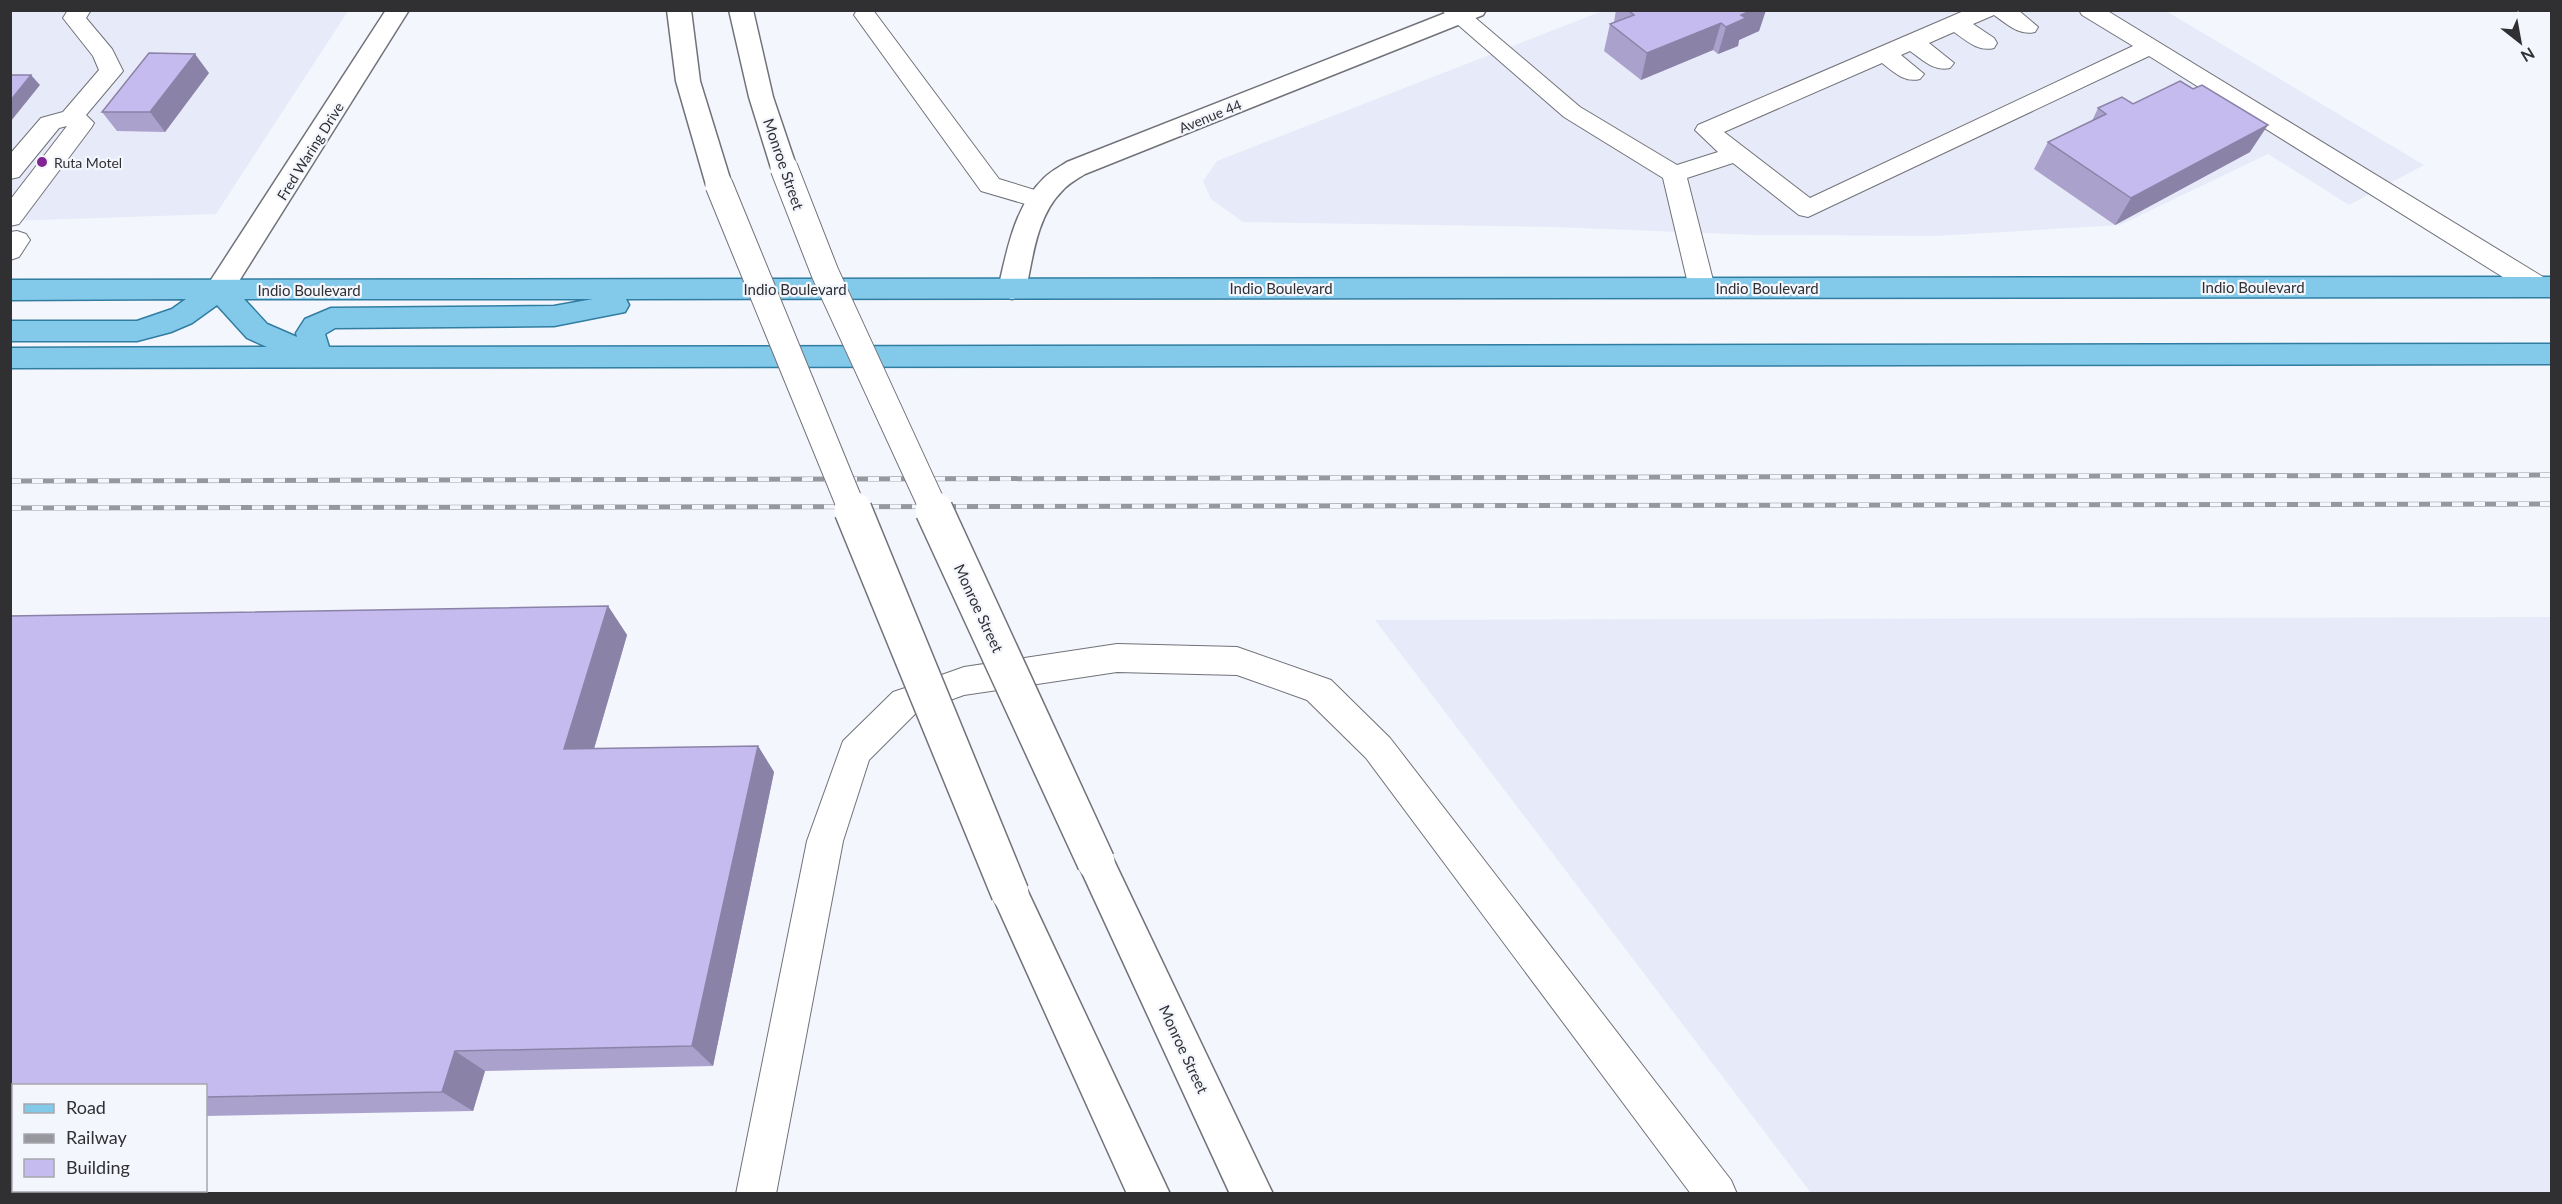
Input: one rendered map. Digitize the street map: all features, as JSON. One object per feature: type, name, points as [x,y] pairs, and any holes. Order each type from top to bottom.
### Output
[{"type":"main road","name":"Fred Waring Drive","points":[[219,290],[398,10]]},
{"type":"main road","points":[[679,10],[688,81],[719,185],[1010,893],[1149,1194]]},
{"type":"main road","name":"Monroe Street","points":[[741,10],[761,98],[784,168],[825,273],[1096,862],[1252,1194]]},
{"type":"main road","name":"Avenue 44","points":[[1012,289],[1031,216],[1039,200],[1054,183],[1076,168],[1462,13]]},
{"type":"main road","name":"Indio Boulevard","points":[[10,291],[2546,287]]},
{"type":"main road","points":[[317,357],[310,333],[315,326],[331,318],[343,316],[554,316],[695,289]]},
{"type":"main road","points":[[10,331],[137,331],[161,325],[182,316],[219,290],[257,331],[317,357]]},
{"type":"main road","points":[[10,358],[2552,354]]},
{"type":"lane","points":[[10,171],[50,123],[71,117],[111,71],[104,54],[74,18],[80,10]]},
{"type":"lane","points":[[1986,10],[1707,130],[1808,209],[1975,118],[2087,66],[2150,47]]},
{"type":"lane","points":[[2002,10],[2027,27]]},
{"type":"lane","points":[[2090,10],[2546,287]]},
{"type":"lane","points":[[1462,13],[1572,112],[1674,174],[1702,288]]},
{"type":"lane","points":[[865,15],[990,185],[1039,200]]},
{"type":"lane","points":[[1956,23],[1986,43]]},
{"type":"lane","points":[[1912,42],[1942,63]]},
{"type":"lane","points":[[1884,54],[1912,74]]},
{"type":"lane","points":[[10,218],[82,123],[71,117]]},
{"type":"lane","points":[[1674,174],[1737,154]]},
{"type":"lane","points":[[10,241],[17,240],[10,251]]},
{"type":"lane","points":[[756,1194],[825,841],[855,752],[905,702],[964,681],[1117,658],[1237,661],[1319,690],[1378,748],[1717,1194]]},
{"type":"shaded area","points":[[1605,10],[2166,11],[2424,165],[2349,205],[2268,154],[2120,225],[1936,236],[1756,235],[1554,227],[1243,222],[1211,199],[1203,181],[1217,161]]},
{"type":"shaded area","points":[[10,11],[348,11],[216,214],[11,221]]},
{"type":"shaded area","points":[[2551,617],[2551,1194],[1811,1193],[1375,620]]},
{"type":"building","points":[[1628,10],[1752,10],[1741,15],[1746,18],[1726,27],[1721,23],[1647,53],[1610,24],[1634,15]]},
{"type":"building","points":[[149,53],[195,54],[150,112],[102,112]]},
{"type":"building","points":[[10,75],[31,75],[10,101]]},
{"type":"building","points":[[2180,81],[2193,89],[2202,85],[2268,125],[2131,198],[2048,142],[2106,114],[2098,108],[2122,97],[2133,104]]},
{"type":"building","points":[[608,606],[564,749],[758,746],[692,1046],[455,1051],[442,1092],[207,1097],[207,1084],[12,1084],[12,1101],[10,1101],[10,616]]},
{"type":"railway","points":[[10,481],[2552,475]]},
{"type":"railway","points":[[10,508],[2552,504]]},
{"type":"place","name":"Ruta Motel","points":[[42,162]]}]
